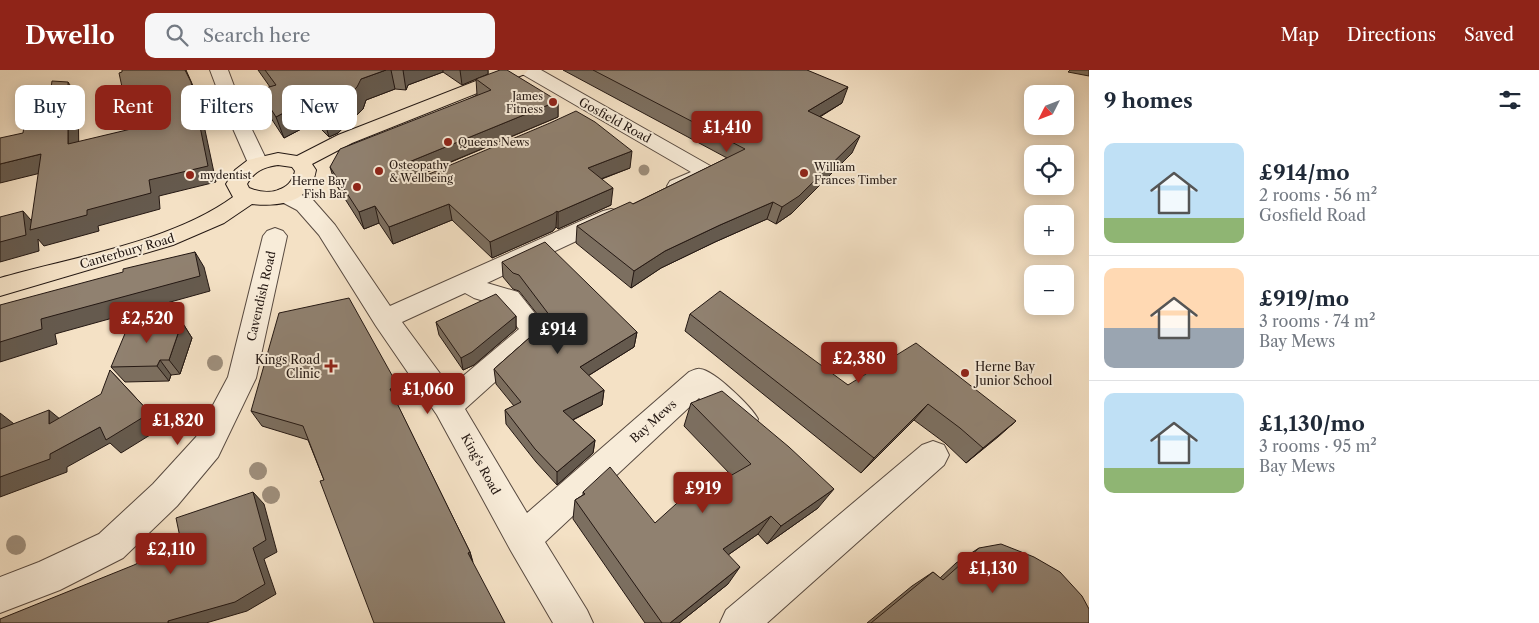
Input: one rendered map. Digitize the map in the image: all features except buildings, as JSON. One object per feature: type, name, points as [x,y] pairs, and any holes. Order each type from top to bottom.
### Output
[{"type":"main road","points":[[299,163],[345,139],[519,70]]},
{"type":"main road","points":[[284,159],[299,163],[306,170],[305,181],[286,195],[264,200],[247,197],[237,189],[236,184],[243,172],[258,164],[284,159]]},
{"type":"main road","name":"Canterbury Road","points":[[0,287],[176,238],[209,223],[234,208],[247,197]]},
{"type":"street","points":[[219,70],[236,115],[258,164]]},
{"type":"street","name":"Gosfield Road","points":[[528,70],[585,112],[708,172],[663,193]]},
{"type":"street","name":"King's Road","points":[[286,195],[305,205],[327,230],[385,318],[448,406],[523,540],[574,623]]},
{"type":"street","points":[[385,318],[627,209]]},
{"type":"street","name":"Cavendish Road","points":[[0,595],[47,578],[111,546],[165,495],[208,447],[242,378],[275,236]]},
{"type":"street","points":[[448,406],[535,330],[509,299],[483,292],[465,282]]},
{"type":"street","name":"Bay Mews","points":[[523,540],[699,380],[764,436]]},
{"type":"street","points":[[739,623],[934,455]]},
{"type":"place","name":"James Fitness","points":[[553,102]]},
{"type":"place","name":"Queens News","points":[[448,142]]},
{"type":"place","name":"Osteopathy & Wellbeing","points":[[379,171]]},
{"type":"place","name":"William Frances Timber","points":[[804,173]]},
{"type":"place","name":"mydentist","points":[[190,175]]},
{"type":"place","name":"Herne Bay Fish Bar","points":[[357,187]]},
{"type":"place","name":"Kings Road Clinic","points":[[331,366]]},
{"type":"place","name":"Herne Bay Junior School","points":[[965,373]]}]
